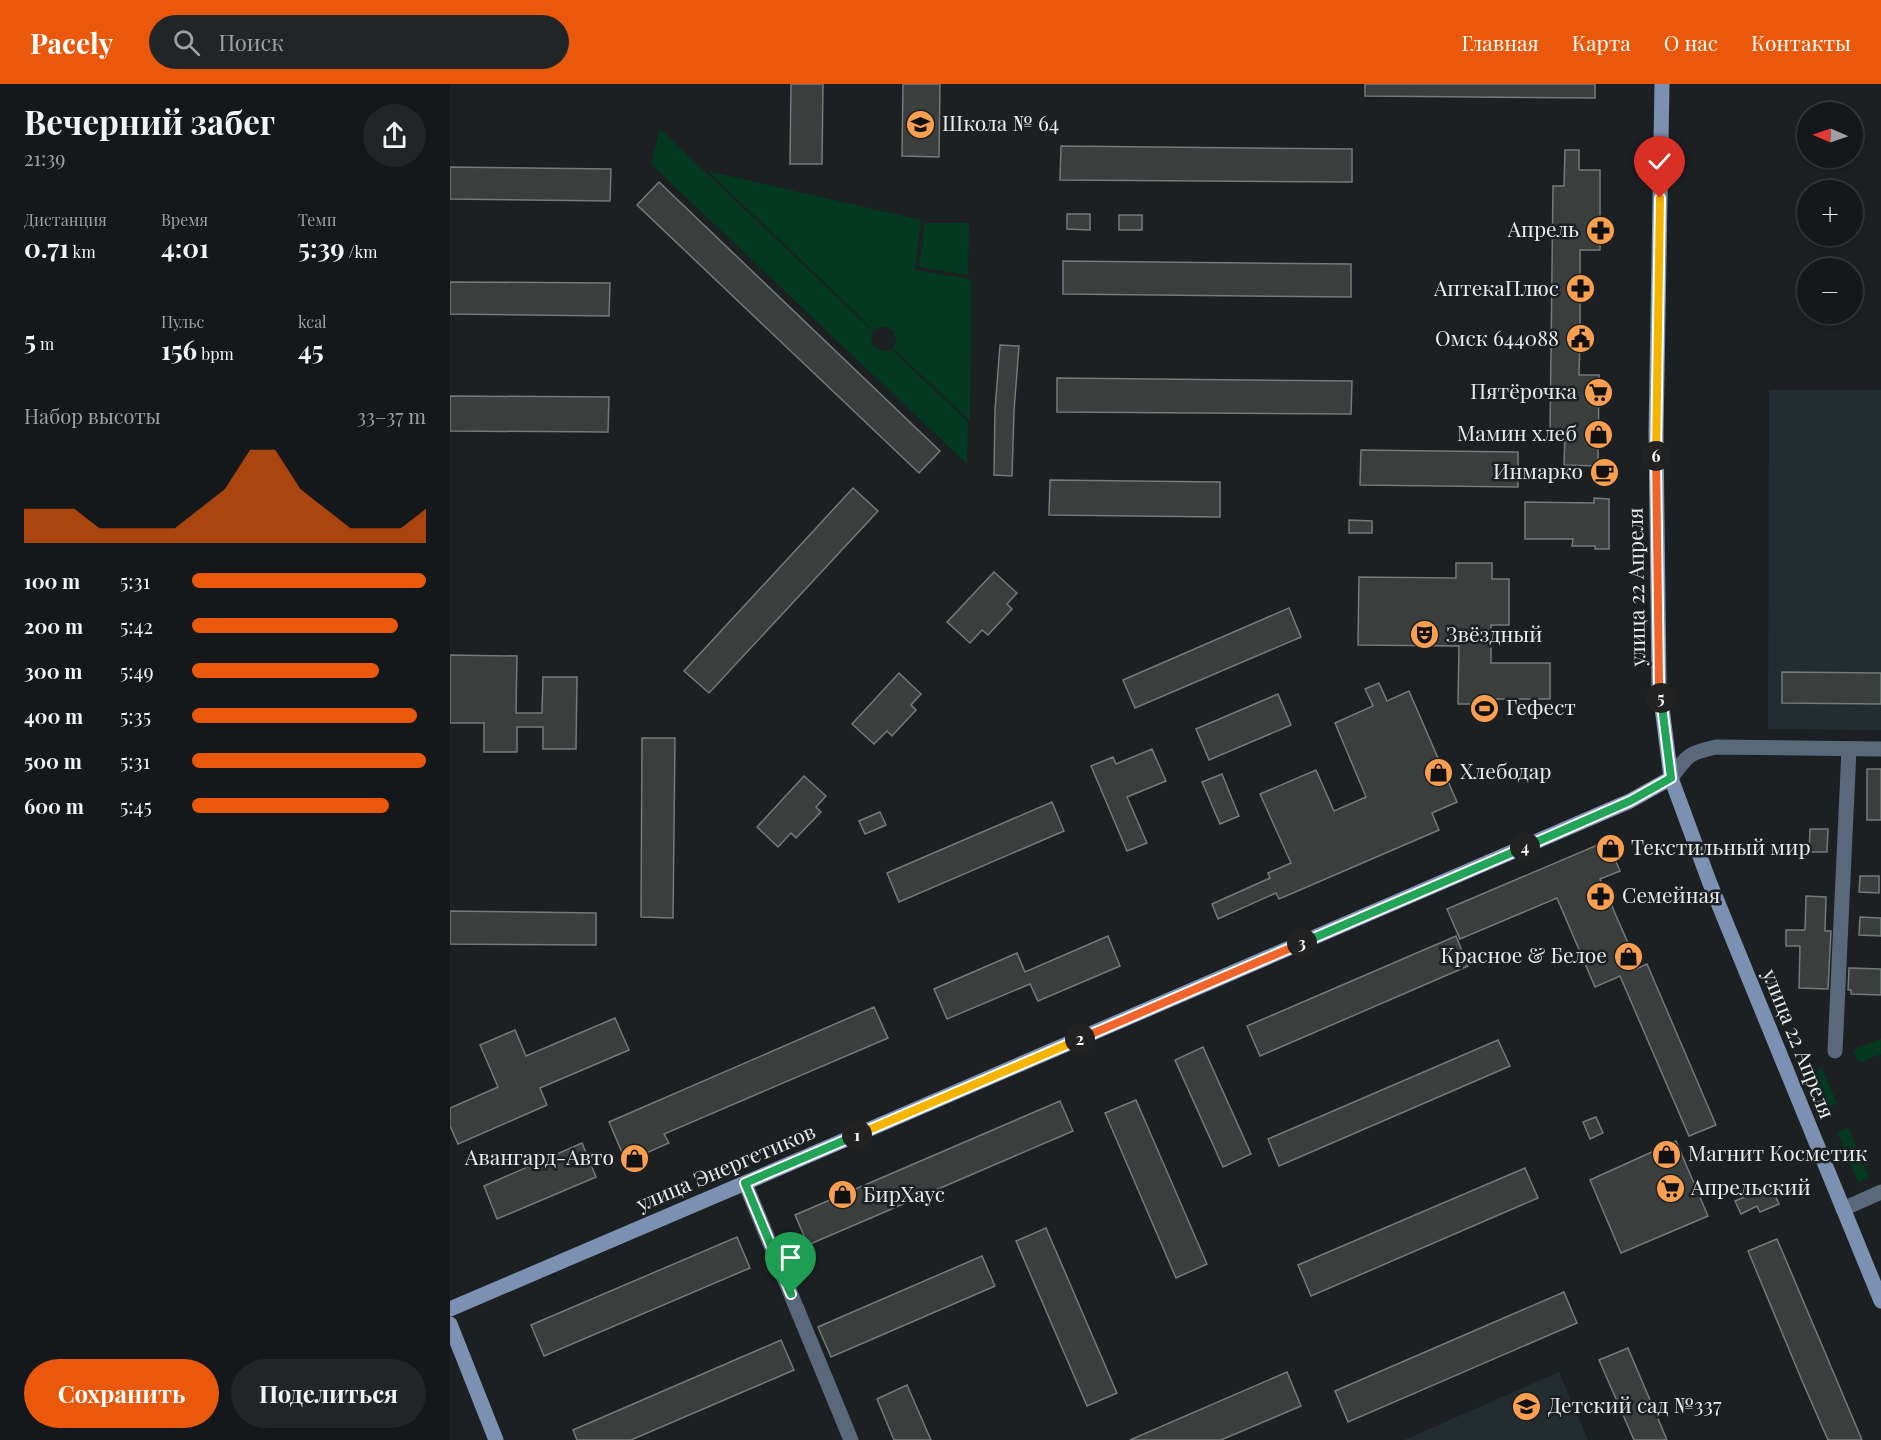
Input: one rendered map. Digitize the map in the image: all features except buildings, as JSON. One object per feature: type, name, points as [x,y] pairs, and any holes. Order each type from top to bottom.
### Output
[{"type":"main road","name":"улица 22 Апреля","points":[[1662,84],[1656,432],[1659,684],[1671,778],[1709,881],[1881,1300]]},
{"type":"main road","name":"улица Энергетиков","points":[[450,1309],[1630,801],[1671,778]]},
{"type":"main road","points":[[450,1324],[496,1440]]},
{"type":"street","name":"улица Энергетиков","points":[[1671,778],[1694,752],[1716,747],[1881,749]]},
{"type":"street","points":[[1835,1051],[1849,749]]},
{"type":"street","points":[[745,1183],[851,1440]]},
{"type":"street","points":[[1843,1209],[1881,1192]]},
{"type":"shaded area","points":[[1769,390],[1881,390],[1881,730],[1768,729]]},
{"type":"shaded area","name":"Детский сад №337","points":[[1559,1372],[1588,1440],[1404,1440]]},
{"type":"green space","points":[[660,129],[873,331],[871,341],[875,348],[882,351],[891,349],[968,422],[967,464],[651,164]]},
{"type":"green space","points":[[708,171],[921,220],[915,270],[971,279],[970,421],[893,348],[896,342],[894,331],[884,326],[874,330]]},
{"type":"green space","points":[[925,223],[969,223],[968,275],[919,267]]},
{"type":"green space","points":[[1881,1039],[1881,1054],[1859,1063],[1853,1050]]},
{"type":"green space","points":[[1821,1066],[1837,1103],[1829,1107],[1824,1103],[1814,1078]]},
{"type":"green space","points":[[1848,1127],[1869,1178],[1858,1182],[1837,1132]]},
{"type":"place","name":"Школа № 64","points":[[921,124]]},
{"type":"place","name":"Апрель","points":[[1600,230]]},
{"type":"place","name":"АптекаПлюс","points":[[1580,289]]},
{"type":"place","name":"Омск 644088","points":[[1580,339]]},
{"type":"place","name":"Пятёрочка","points":[[1598,392]]},
{"type":"place","name":"Мамин хлеб","points":[[1598,434]]},
{"type":"place","name":"Инмарко","points":[[1604,472]]},
{"type":"place","name":"Звёздный","points":[[1425,635]]},
{"type":"place","name":"Гефест","points":[[1485,708]]},
{"type":"place","name":"Хлебодар","points":[[1439,772]]},
{"type":"place","name":"Текстильный мир","points":[[1610,848]]},
{"type":"place","name":"Семейная","points":[[1601,896]]},
{"type":"place","name":"Красное & Белое","points":[[1628,956]]},
{"type":"place","name":"Магнит Косметик","points":[[1667,1154]]},
{"type":"place","name":"Авангард-Авто","points":[[635,1158]]},
{"type":"place","name":"Апрельский","points":[[1670,1188]]},
{"type":"place","name":"БирХаус","points":[[842,1195]]},
{"type":"place","name":"Детский сад №337","points":[[1527,1406]]},
{"type":"route","points":[[791,1294],[745,1183],[1630,801],[1671,778],[1659,684],[1656,432],[1660,198]]}]
